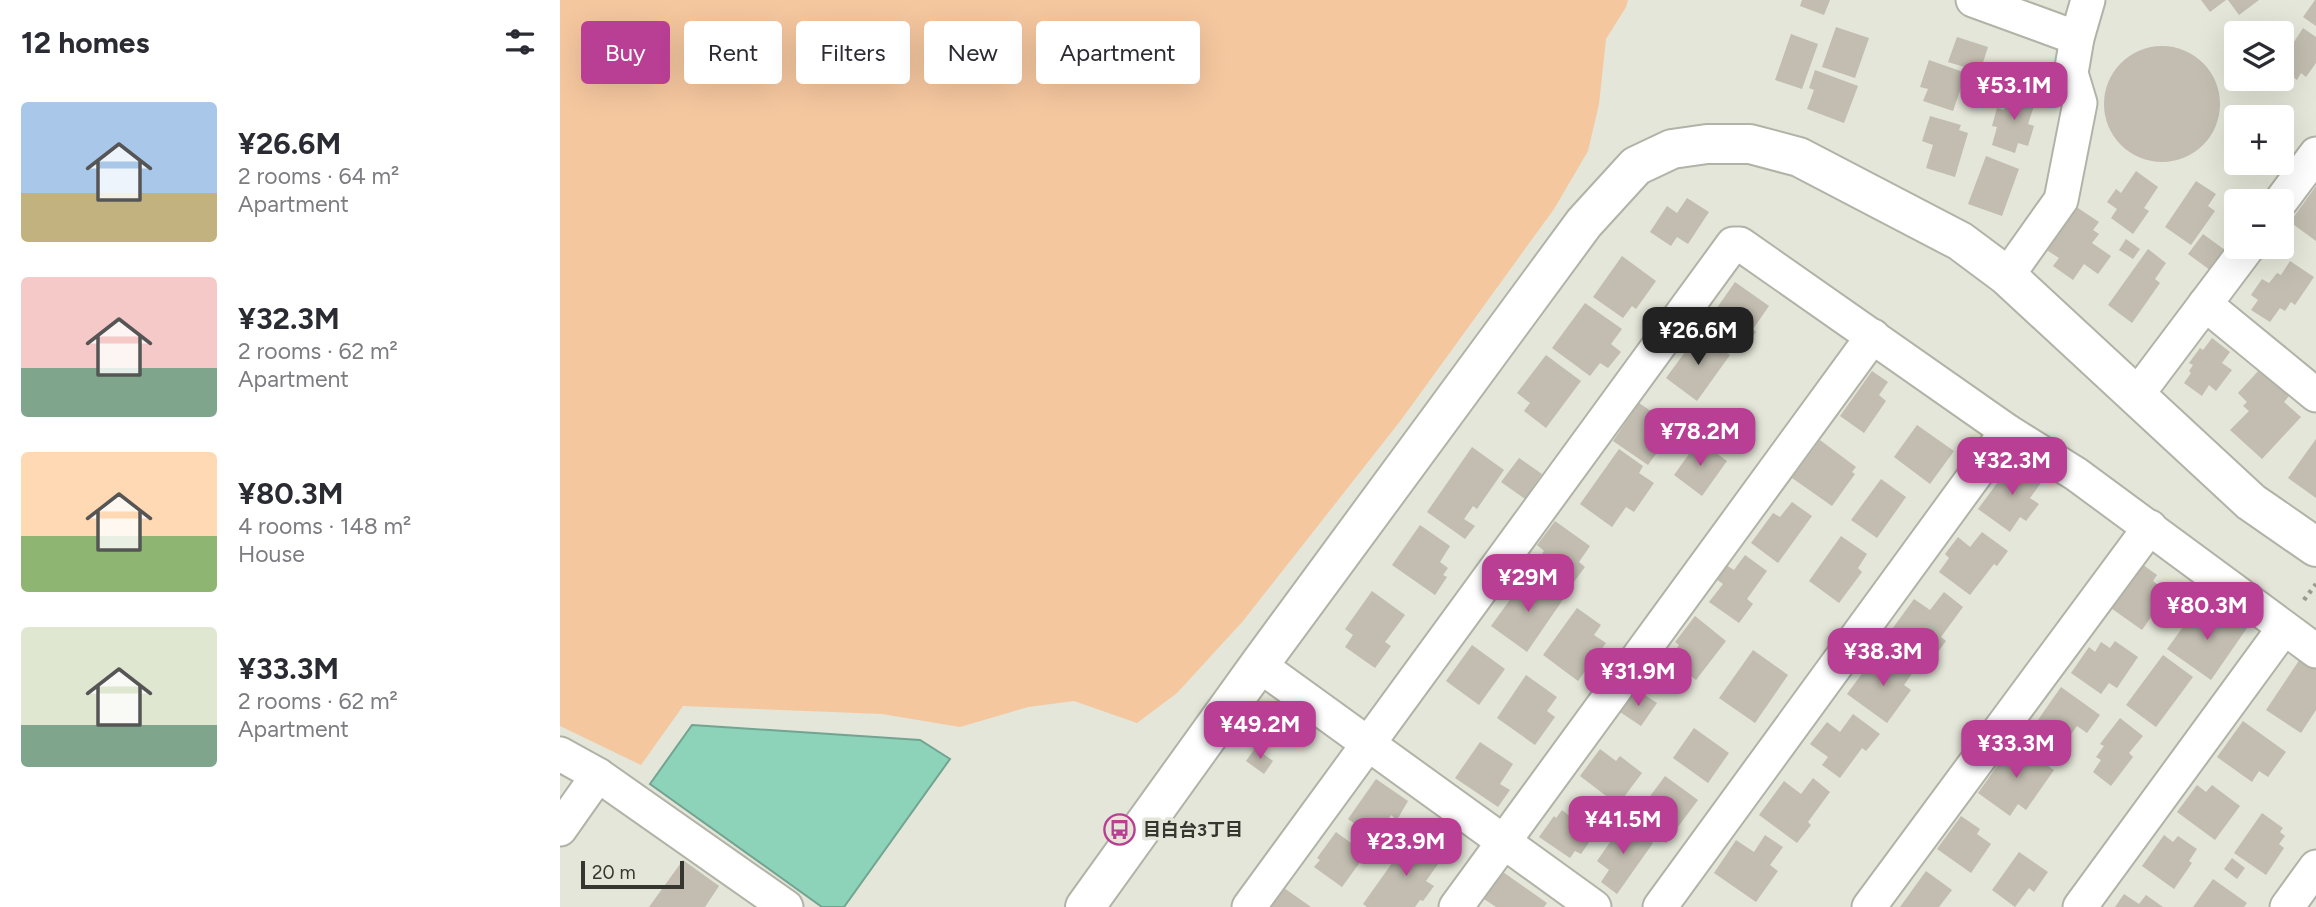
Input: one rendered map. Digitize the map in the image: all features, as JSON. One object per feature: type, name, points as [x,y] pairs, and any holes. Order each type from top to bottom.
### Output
[{"type":"street","points":[[1973,0],[2077,38]]},
{"type":"street","points":[[2007,276],[2062,200],[2080,103],[2071,73],[2088,0]]},
{"type":"street","points":[[1084,907],[1584,223],[1636,166],[1672,149],[1707,144],[1750,144],[1799,157],[1960,241],[2007,276],[2251,502],[2316,547]]},
{"type":"street","points":[[2290,189],[2316,154]]},
{"type":"street","points":[[1249,907],[1733,244],[1740,244],[2007,431],[2076,474],[2316,651]]},
{"type":"street","points":[[2136,396],[2239,259]]},
{"type":"street","points":[[2205,304],[2316,395]]},
{"type":"street","points":[[1456,907],[1873,336]]},
{"type":"street","points":[[1660,907],[2007,431]]},
{"type":"street","points":[[1869,907],[2150,527]]},
{"type":"street","points":[[2080,907],[2284,628]]},
{"type":"street","points":[[1259,665],[1594,907]]},
{"type":"street","points":[[560,754],[597,775],[786,907]]},
{"type":"street","points":[[560,830],[597,775]]},
{"type":"street","points":[[2287,907],[2316,867]]},
{"type":"shaded area","points":[[560,0],[1628,0],[1606,39],[1599,104],[1588,151],[1554,209],[1401,420],[1243,621],[1177,693],[1137,723],[1074,701],[1028,707],[960,727],[882,714],[683,706],[641,765],[560,726]]},
{"type":"shaded area","points":[[692,725],[920,740],[950,759],[844,907],[822,907],[650,784]]},
{"type":"building","points":[[1802,0],[1830,0],[1824,15],[1800,6]]},
{"type":"building","points":[[2201,0],[2226,0],[2210,12]]},
{"type":"building","points":[[2228,0],[2259,0],[2239,15]]},
{"type":"building","points":[[2316,0],[2316,26],[2303,17]]},
{"type":"building","points":[[1836,27],[1869,38],[1855,78],[1822,67]]},
{"type":"building","points":[[2303,28],[2316,37],[2316,63],[2306,77],[2301,73],[2297,80],[2294,78],[2294,42]]},
{"type":"building","points":[[1791,34],[1818,44],[1802,89],[1775,80]]},
{"type":"building","points":[[1957,37],[1988,47],[1980,72],[1948,62]]},
{"type":"building","points":[[2162,46],[2184,50],[2203,63],[2216,82],[2220,104],[2216,126],[2203,145],[2184,158],[2162,162],[2140,158],[2121,145],[2108,126],[2104,104],[2108,82],[2121,63],[2140,50]]},
{"type":"building","points":[[1929,60],[1966,73],[1953,111],[1923,101],[1928,89],[1920,87]]},
{"type":"building","points":[[1815,70],[1858,86],[1844,123],[1807,109],[1814,90],[1809,88]]},
{"type":"building","points":[[2011,87],[2027,92],[2025,99],[2035,103],[2028,124],[2034,126],[2028,146],[2018,143],[2015,153],[1992,145],[1997,127],[1992,126],[1997,108],[2004,110]]},
{"type":"building","points":[[1930,116],[1961,125],[1959,130],[1968,133],[1955,177],[1926,168],[1933,145],[1922,141]]},
{"type":"building","points":[[1986,156],[2019,169],[2002,216],[1968,204]]},
{"type":"building","points":[[2136,171],[2158,187],[2144,208],[2149,211],[2133,234],[2111,218],[2117,209],[2107,202],[2116,189],[2121,193]]},
{"type":"building","points":[[2196,181],[2216,194],[2208,206],[2215,211],[2191,245],[2165,227]]},
{"type":"building","points":[[2316,186],[2316,241],[2294,225],[2294,216]]},
{"type":"building","points":[[1687,198],[1709,212],[1688,244],[1677,237],[1671,246],[1650,232],[1667,206],[1677,213]]},
{"type":"building","points":[[2072,204],[2099,222],[2093,230],[2099,234],[2092,243],[2111,256],[2098,274],[2084,264],[2073,280],[2053,266],[2059,258],[2042,247]]},
{"type":"building","points":[[2203,234],[2224,249],[2210,270],[2188,254]]},
{"type":"building","points":[[2126,239],[2140,249],[2133,259],[2119,250]]},
{"type":"building","points":[[2148,249],[2166,263],[2155,279],[2160,283],[2132,323],[2108,305]]},
{"type":"building","points":[[1622,256],[1656,281],[1636,309],[1632,306],[1623,318],[1593,297]]},
{"type":"building","points":[[2290,261],[2314,277],[2295,305],[2291,302],[2285,311],[2280,308],[2270,322],[2251,310],[2258,300],[2251,295],[2262,279],[2269,283],[2277,273],[2281,275]]},
{"type":"building","points":[[1735,282],[1769,306],[1753,329],[1756,332],[1742,352],[1705,325]]},
{"type":"building","points":[[1585,303],[1622,329],[1611,344],[1621,352],[1608,368],[1600,363],[1590,376],[1552,348]]},
{"type":"building","points":[[1699,333],[1730,355],[1697,401],[1666,378]]},
{"type":"building","points":[[2212,338],[2230,352],[2222,363],[2232,370],[2216,391],[2209,385],[2202,396],[2184,383],[2193,365],[2189,363]]},
{"type":"building","points":[[1546,355],[1581,381],[1546,428],[1524,411],[1530,403],[1517,393]]},
{"type":"building","points":[[2260,369],[2289,396],[2284,402],[2301,417],[2262,459],[2230,430],[2249,411],[2243,406],[2247,402],[2238,393]]},
{"type":"building","points":[[1872,371],[1888,382],[1879,395],[1886,401],[1864,433],[1840,416]]},
{"type":"building","points":[[1639,403],[1658,416],[1651,425],[1668,437],[1648,465],[1613,441]]},
{"type":"building","points":[[1917,425],[1954,451],[1930,484],[1894,457]]},
{"type":"building","points":[[2316,439],[2316,498],[2288,478]]},
{"type":"building","points":[[1699,440],[1727,461],[1702,496],[1674,475]]},
{"type":"building","points":[[1820,440],[1856,467],[1852,472],[1855,474],[1832,506],[1792,478]]},
{"type":"building","points":[[1472,447],[1504,470],[1477,509],[1473,506],[1464,519],[1475,526],[1465,539],[1427,512]]},
{"type":"building","points":[[1619,449],[1643,466],[1639,473],[1654,483],[1634,512],[1626,507],[1612,527],[1580,504]]},
{"type":"building","points":[[1519,458],[1542,474],[1525,499],[1501,482]]},
{"type":"building","points":[[2015,459],[2043,480],[2030,498],[2039,504],[2026,521],[2020,517],[2010,532],[1978,509]]},
{"type":"building","points":[[1881,479],[1906,497],[1877,538],[1851,520]]},
{"type":"building","points":[[1792,502],[1812,516],[1778,563],[1751,543],[1773,513],[1780,517]]},
{"type":"building","points":[[1555,521],[1590,546],[1579,562],[1585,567],[1570,587],[1543,568],[1547,564],[1539,558],[1544,551],[1537,545]]},
{"type":"building","points":[[1420,525],[1450,546],[1440,562],[1448,568],[1443,575],[1447,577],[1435,595],[1392,565]]},
{"type":"building","points":[[1982,532],[2008,551],[1970,595],[1939,572],[1949,558],[1945,554],[1958,537],[1970,547]]},
{"type":"building","points":[[1841,536],[1867,554],[1858,568],[1862,572],[1839,603],[1809,581]]},
{"type":"building","points":[[1745,555],[1767,571],[1747,599],[1753,604],[1739,623],[1709,602],[1723,584],[1716,579],[1726,565],[1734,570]]},
{"type":"building","points":[[2139,562],[2157,575],[2153,581],[2168,593],[2142,630],[2108,606]]},
{"type":"building","points":[[1536,578],[1564,598],[1527,652],[1491,626],[1519,587],[1526,592]]},
{"type":"building","points":[[1372,591],[1405,615],[1385,642],[1391,646],[1375,668],[1345,647],[1353,635],[1345,629]]},
{"type":"building","points":[[1944,592],[1963,607],[1941,637],[1946,641],[1931,661],[1890,632],[1914,599],[1930,610]]},
{"type":"building","points":[[1577,608],[1601,625],[1594,635],[1606,643],[1578,681],[1543,655]]},
{"type":"building","points":[[2218,609],[2247,628],[2211,680],[2167,649],[2190,617],[2195,620],[2201,613],[2210,619]]},
{"type":"building","points":[[1695,616],[1726,641],[1696,680],[1669,659],[1679,645],[1675,642]]},
{"type":"building","points":[[2115,641],[2138,657],[2117,688],[2109,683],[2101,694],[2071,673],[2089,647],[2095,652],[2101,642],[2110,648]]},
{"type":"building","points":[[1472,645],[1505,669],[1479,705],[1446,681]]},
{"type":"building","points":[[1753,650],[1788,675],[1755,723],[1719,698]]},
{"type":"building","points":[[2163,655],[2193,677],[2156,727],[2126,705]]},
{"type":"building","points":[[1899,656],[1916,668],[1904,685],[1911,690],[1887,723],[1847,694],[1872,660],[1888,672]]},
{"type":"building","points":[[2300,659],[2316,669],[2316,710],[2301,733],[2266,710]]},
{"type":"building","points":[[1526,675],[1557,697],[1547,711],[1555,717],[1535,745],[1497,718]]},
{"type":"building","points":[[2061,687],[2100,715],[2087,733],[2077,726],[2062,747],[2033,727]]},
{"type":"building","points":[[1636,689],[1657,703],[1641,726],[1620,712]]},
{"type":"building","points":[[1853,714],[1880,734],[1866,751],[1862,748],[1840,778],[1822,765],[1828,757],[1810,744],[1827,722],[1840,732]]},
{"type":"building","points":[[2120,718],[2143,736],[2129,753],[2133,757],[2111,786],[2093,772],[2101,760],[2096,757],[2104,746],[2100,744]]},
{"type":"building","points":[[2243,721],[2286,752],[2268,777],[2259,771],[2252,782],[2217,757]]},
{"type":"building","points":[[1694,728],[1729,753],[1708,783],[1673,758]]},
{"type":"building","points":[[1480,742],[1513,764],[1500,784],[1510,790],[1498,807],[1455,778]]},
{"type":"building","points":[[2014,742],[2054,770],[2026,810],[2018,804],[2010,816],[1978,793]]},
{"type":"building","points":[[1255,748],[1273,761],[1264,774],[1246,761]]},
{"type":"building","points":[[1600,749],[1616,761],[1620,756],[1642,773],[1618,805],[1580,776]]},
{"type":"building","points":[[1665,776],[1698,800],[1666,843],[1639,823],[1650,808],[1645,803]]},
{"type":"building","points":[[1813,778],[1830,792],[1808,822],[1811,825],[1797,843],[1759,815],[1784,781],[1801,794]]},
{"type":"building","points":[[1376,779],[1408,801],[1397,820],[1391,815],[1376,839],[1348,819]]},
{"type":"building","points":[[2197,785],[2206,792],[2212,785],[2240,806],[2215,840],[2177,812]]},
{"type":"building","points":[[1562,810],[1576,821],[1582,811],[1601,825],[1581,854],[1575,851],[1570,858],[1539,837],[1554,816],[1556,818]]},
{"type":"building","points":[[2262,813],[2283,828],[2280,832],[2285,836],[2279,844],[2284,848],[2266,875],[2234,853]]},
{"type":"building","points":[[1961,816],[1980,829],[1977,834],[1991,844],[1971,873],[1937,849]]},
{"type":"building","points":[[1624,822],[1653,843],[1617,894],[1601,882],[1609,870],[1597,861]]},
{"type":"building","points":[[1336,832],[1366,854],[1342,887],[1314,867],[1320,860],[1317,858]]},
{"type":"building","points":[[1412,835],[1443,857],[1426,881],[1434,886],[1415,907],[1367,907],[1363,904]]},
{"type":"building","points":[[1765,835],[1783,847],[1770,865],[1778,871],[1756,902],[1714,873],[1736,840],[1754,852]]},
{"type":"building","points":[[2164,835],[2173,842],[2178,836],[2197,849],[2189,861],[2192,863],[2174,889],[2142,866]]},
{"type":"building","points":[[2019,852],[2048,872],[2034,892],[2029,888],[2015,907],[1992,890]]},
{"type":"building","points":[[2232,858],[2245,868],[2237,879],[2224,869]]},
{"type":"building","points":[[683,860],[719,886],[705,907],[649,907]]},
{"type":"building","points":[[1926,871],[1952,890],[1939,907],[1900,907]]},
{"type":"building","points":[[1503,872],[1547,903],[1544,907],[1496,907],[1484,899]]},
{"type":"building","points":[[2213,879],[2247,903],[2244,907],[2193,907]]},
{"type":"building","points":[[1284,888],[1311,907],[1271,907]]},
{"type":"building","points":[[2124,894],[2139,904],[2146,895],[2163,907],[2115,907]]},
{"type":"place","name":"目白台3丁目","points":[[1120,830]]}]
